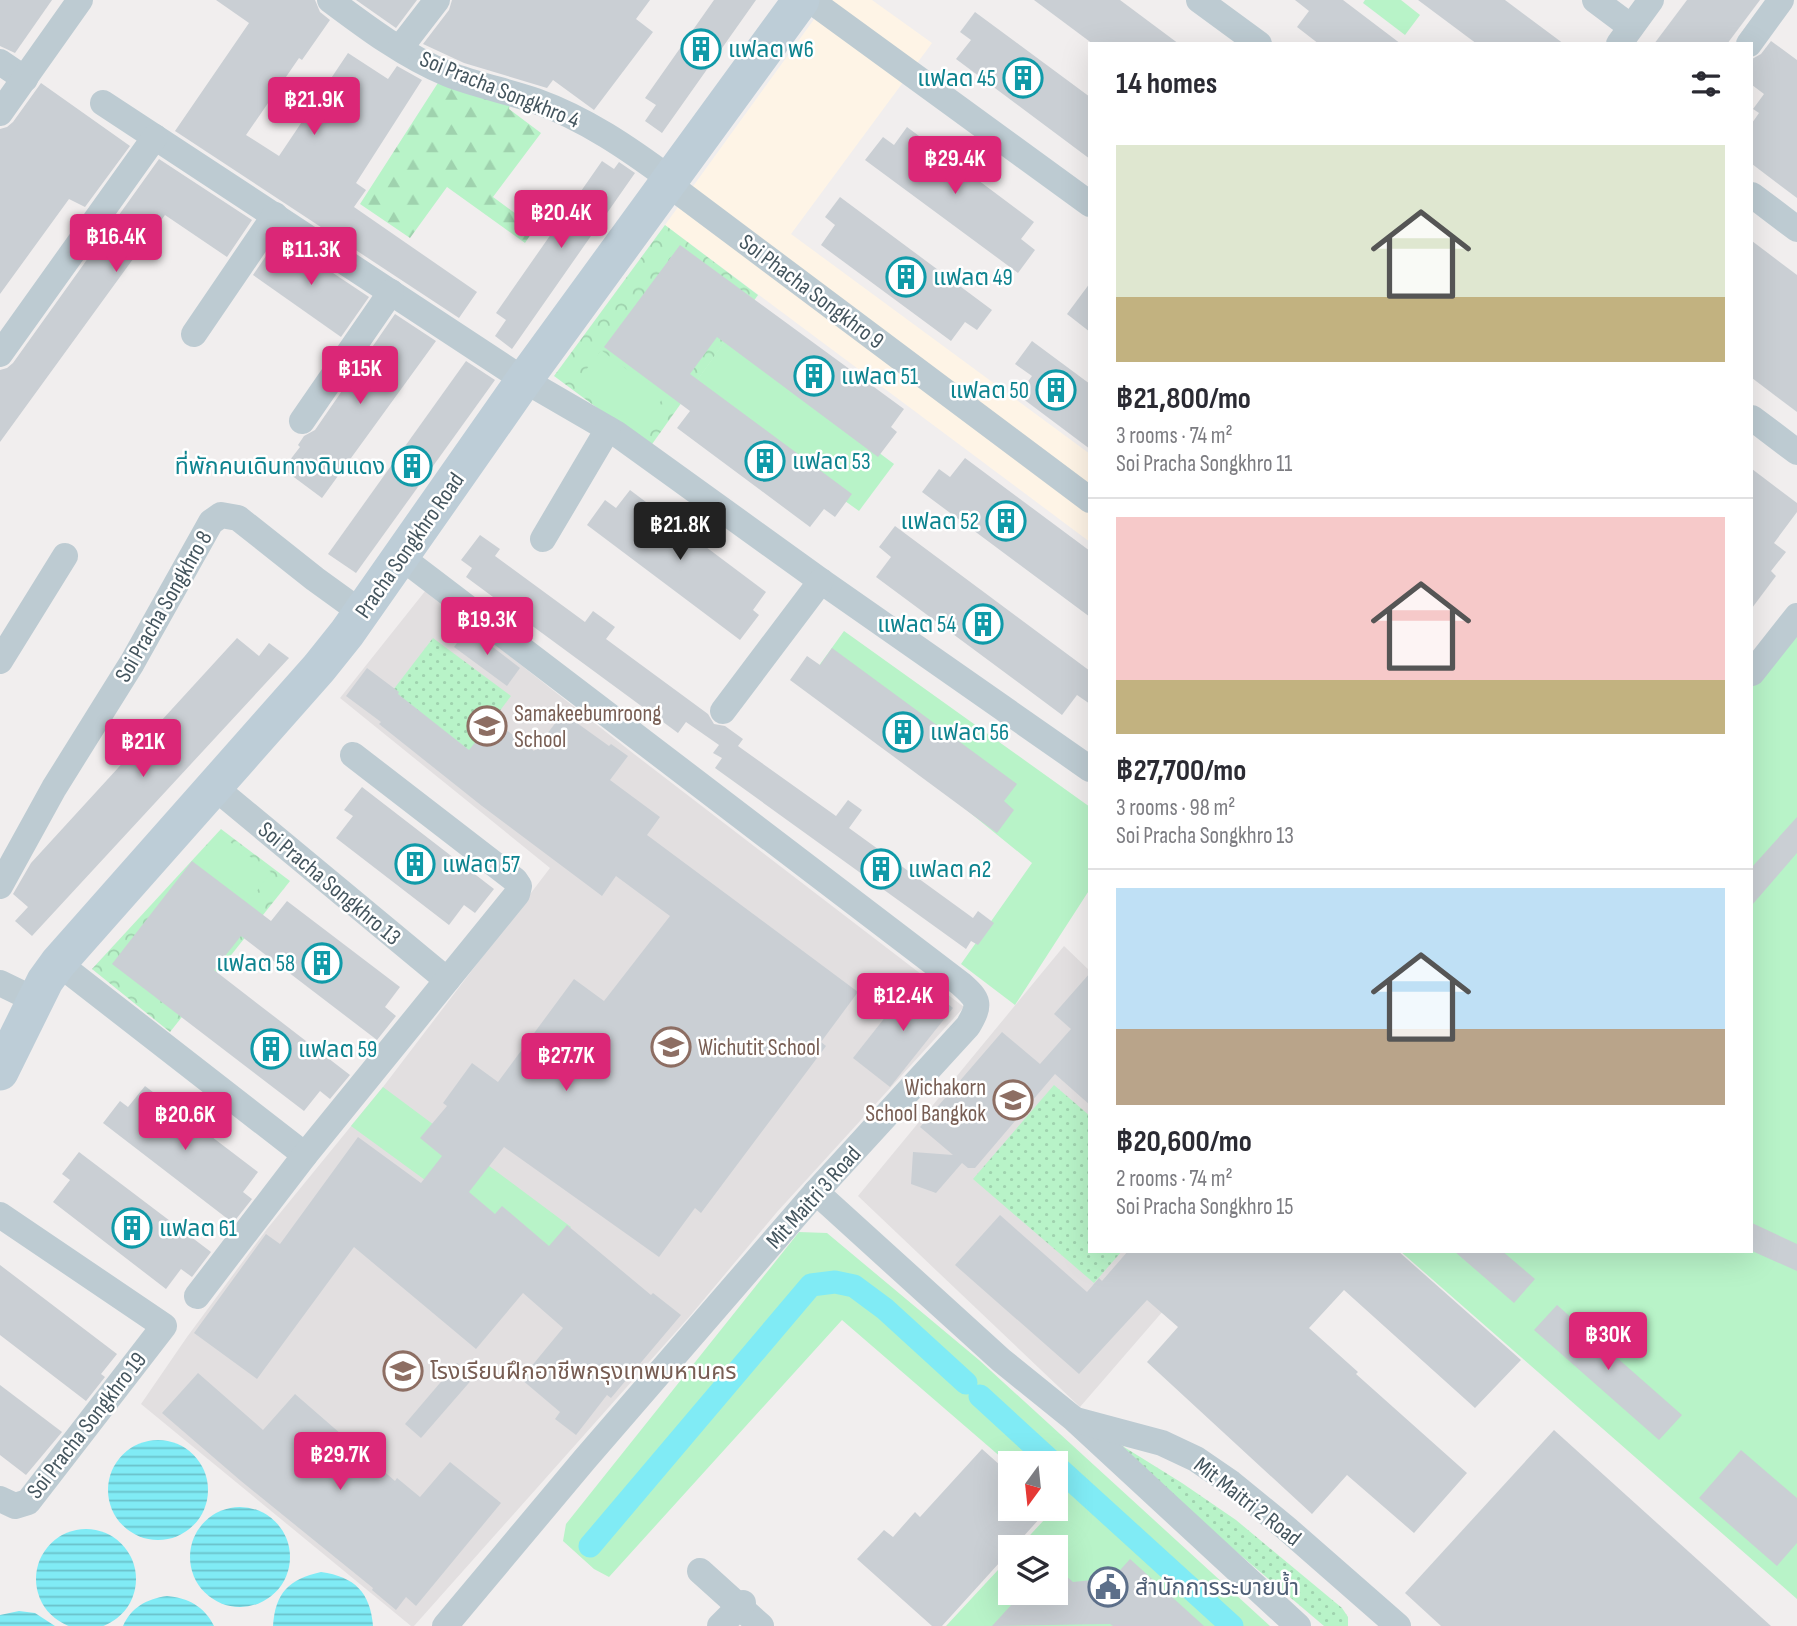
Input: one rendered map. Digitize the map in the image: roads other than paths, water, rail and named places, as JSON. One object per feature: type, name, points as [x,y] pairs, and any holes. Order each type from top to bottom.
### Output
[{"type":"street","points":[[0,113],[80,0]]},
{"type":"street","name":"Soi Pracha Songkhro 4","points":[[330,0],[400,48],[447,74],[536,101],[581,120],[625,146],[669,181]]},
{"type":"street","points":[[400,48],[437,0]]},
{"type":"street","name":"Pracha Songkhro Road","points":[[0,1072],[35,1000],[58,963],[319,668],[362,612],[524,380],[800,0]]},
{"type":"street","points":[[810,0],[1088,203]]},
{"type":"street","points":[[1199,0],[1256,42]]},
{"type":"street","points":[[1595,0],[1625,35],[1651,0]]},
{"type":"street","points":[[1751,42],[1783,0],[1797,9]]},
{"type":"street","points":[[0,62],[25,79]]},
{"type":"street","points":[[103,103],[524,380],[608,429],[821,581],[1086,756]]},
{"type":"street","points":[[0,354],[155,136]]},
{"type":"street","name":"Soi Phacha Songkhro 9","points":[[669,181],[1088,498]]},
{"type":"street","points":[[1753,196],[1797,229]]},
{"type":"street","points":[[194,334],[275,215]]},
{"type":"street","points":[[302,421],[391,292]]},
{"type":"street","points":[[1753,419],[1797,452]]},
{"type":"street","points":[[543,539],[608,429]]},
{"type":"street","name":"Soi Pracha Songkhro 8","points":[[0,886],[47,799],[132,663],[211,522],[221,515],[238,518],[362,612]]},
{"type":"street","points":[[0,661],[65,556]]},
{"type":"street","name":"Mit Maitri 3 Road","points":[[401,557],[974,995],[978,1003],[976,1013],[968,1026],[816,1192],[445,1626]]},
{"type":"street","points":[[723,711],[821,581]]},
{"type":"street","points":[[1753,672],[1797,616]]},
{"type":"street","points":[[197,1296],[305,1155],[517,894],[519,886],[515,880],[353,755]]},
{"type":"street","name":"Soi Pracha Songkhro 13","points":[[213,786],[447,980]]},
{"type":"street","points":[[58,963],[305,1155]]},
{"type":"street","points":[[0,983],[35,1000]]},
{"type":"street","name":"Mit Maitri 2 Road","points":[[816,1192],[1001,1360],[1074,1419],[1298,1626]]},
{"type":"street","name":"Soi Pracha Songkhro 19","points":[[0,1215],[164,1326],[28,1502],[15,1506],[0,1499]]},
{"type":"street","name":"Mit Maitri 2 Road","points":[[1074,1419],[1162,1443],[1196,1459],[1231,1482],[1390,1623]]},
{"type":"street","points":[[700,1571],[741,1605],[761,1626]]},
{"type":"street","points":[[720,1626],[741,1605]]},
{"type":"water","points":[[158,1440],[177,1444],[193,1455],[204,1471],[208,1490],[204,1509],[193,1525],[177,1536],[158,1540],[139,1536],[123,1525],[112,1509],[108,1490],[112,1471],[123,1455],[139,1444]]},
{"type":"water","points":[[240,1507],[259,1511],[275,1522],[286,1538],[290,1557],[286,1576],[275,1592],[259,1603],[240,1607],[221,1603],[205,1592],[194,1576],[190,1557],[194,1538],[205,1522],[221,1511]]},
{"type":"water","points":[[76,1530],[96,1530],[114,1538],[127,1551],[135,1569],[135,1589],[127,1607],[114,1620],[99,1627],[73,1627],[58,1620],[45,1607],[37,1589],[37,1569],[45,1551],[58,1538]]},
{"type":"water","points":[[321,1572],[343,1578],[359,1588],[368,1604],[373,1626],[273,1626],[277,1605],[286,1589],[300,1579]]},
{"type":"water","points":[[167,1596],[195,1604],[214,1626],[123,1626],[130,1614],[140,1605]]},
{"type":"water","points":[[19,1611],[35,1613],[55,1626],[0,1626],[0,1615]]},
{"type":"waterway","points":[[590,1546],[811,1285],[835,1282],[854,1286],[885,1309],[966,1383]]},
{"type":"waterway","points":[[980,1396],[1040,1451]]},
{"type":"waterway","points":[[1068,1477],[1232,1626]]},
{"type":"place","name":"แฟลต พ6","points":[[701,49]]},
{"type":"place","name":"แฟลต 45","points":[[1023,78]]},
{"type":"place","name":"แฟลต 49","points":[[906,277]]},
{"type":"place","name":"แฟลต 51","points":[[814,376]]},
{"type":"place","name":"แฟลต 50","points":[[1056,390]]},
{"type":"place","name":"แฟลต 53","points":[[765,461]]},
{"type":"place","name":"ที่พักคนเดินทางดินแดง","points":[[412,466]]},
{"type":"place","name":"แฟลต 52","points":[[1006,521]]},
{"type":"place","name":"แฟลต 54","points":[[983,624]]},
{"type":"place","name":"Samakeebumroong School","points":[[487,726]]},
{"type":"place","name":"แฟลต 56","points":[[903,732]]},
{"type":"place","name":"แฟลต 57","points":[[415,864]]},
{"type":"place","name":"แฟลต ค2","points":[[881,869]]},
{"type":"place","name":"แฟลต 58","points":[[322,963]]},
{"type":"place","name":"Wichutit School","points":[[671,1047]]},
{"type":"place","name":"แฟลต 59","points":[[271,1049]]},
{"type":"place","name":"Wichakorn School Bangkok","points":[[1013,1100]]},
{"type":"place","name":"แฟลต 61","points":[[132,1228]]},
{"type":"place","name":"โรงเรียนฝึกอาชีพกรุงเทพมหานคร","points":[[403,1371]]},
{"type":"place","name":"สำนักการระบายน้ำ","points":[[1108,1587]]}]
